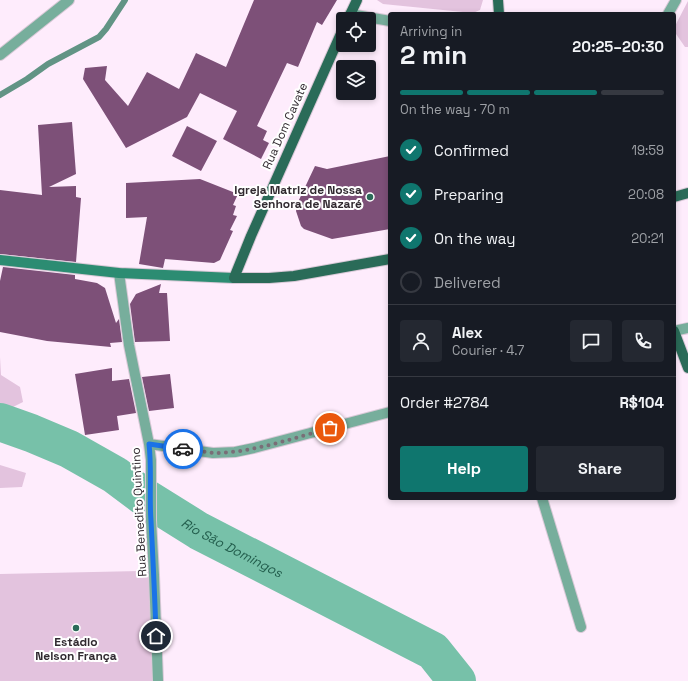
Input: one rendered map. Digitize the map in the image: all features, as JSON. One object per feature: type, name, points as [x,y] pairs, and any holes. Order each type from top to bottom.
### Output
[{"type":"main road","points":[[351,12],[357,0]]},
{"type":"main road","points":[[498,0],[499,12]]},
{"type":"main road","name":"Rua Dom Cavate","points":[[234,278],[251,236],[336,45]]},
{"type":"main road","points":[[676,196],[688,192]]},
{"type":"main road","points":[[0,260],[119,273],[269,278],[294,276],[388,259]]},
{"type":"main road","points":[[676,336],[688,368]]},
{"type":"street","points":[[0,55],[69,0]]},
{"type":"street","points":[[669,12],[676,0]]},
{"type":"street","points":[[376,19],[388,20]]},
{"type":"street","name":"Rua Benedito Quintino","points":[[119,273],[129,345],[151,460],[151,520],[158,681]]},
{"type":"street","points":[[676,331],[688,328]]},
{"type":"street","points":[[149,444],[214,453],[235,452],[388,413]]},
{"type":"street","points":[[543,500],[581,627]]},
{"type":"shaded area","points":[[377,0],[483,0],[480,10],[475,12],[383,4]]},
{"type":"shaded area","points":[[688,1],[688,47],[685,47],[676,34],[676,24]]},
{"type":"shaded area","points":[[0,357],[1,375],[20,387],[23,402],[3,412],[0,411]]},
{"type":"shaded area","points":[[0,465],[26,473],[22,487],[0,488]]},
{"type":"shaded area","name":"Estádio Nelson França","points":[[149,571],[154,681],[0,681],[0,574]]},
{"type":"building","points":[[254,0],[337,0],[322,25],[317,22],[298,67],[287,63],[257,126],[267,131],[263,140],[269,143],[261,159],[223,139],[237,111],[200,93],[187,117],[126,148],[83,79],[85,68],[107,66],[105,80],[128,106],[147,72],[179,89],[196,53],[226,67]]},
{"type":"building","points":[[72,122],[76,174],[49,187],[76,186],[76,197],[81,198],[76,262],[0,254],[0,190],[42,195],[38,125]]},
{"type":"building","points":[[187,126],[217,141],[201,171],[172,156]]},
{"type":"building","points":[[388,156],[388,229],[332,239],[304,229],[301,226],[296,211],[298,202],[315,166],[327,169]]},
{"type":"building","points":[[200,179],[238,194],[233,205],[236,206],[233,215],[237,216],[230,230],[233,231],[220,260],[214,263],[165,259],[163,268],[139,264],[147,217],[126,218],[126,183]]},
{"type":"building","points":[[3,267],[75,275],[75,279],[97,283],[105,288],[116,323],[119,319],[122,342],[110,343],[111,347],[47,341],[0,332],[0,281]]},
{"type":"building","points":[[161,284],[159,293],[167,293],[170,341],[135,342],[130,304],[136,294]]},
{"type":"building","points":[[112,368],[112,381],[129,379],[136,413],[117,416],[119,430],[85,435],[75,374]]},
{"type":"building","points":[[170,374],[174,408],[149,411],[142,377]]},
{"type":"waterway","points":[[0,95],[27,79],[48,64],[99,37],[125,0]]},
{"type":"waterway","name":"Rio São Domingos","points":[[0,422],[69,449],[115,475],[143,496],[199,531],[433,651],[457,681]]},
{"type":"way so far","points":[[183,449],[214,453],[235,452],[330,428]]},
{"type":"place","name":"Igreja Matriz de Nossa Senhora de Nazaré","points":[[370,197]]},
{"type":"place","name":"Estádio Nelson França","points":[[76,628]]},
{"type":"route","points":[[156,636],[151,520],[151,460],[149,444],[183,449]]}]
